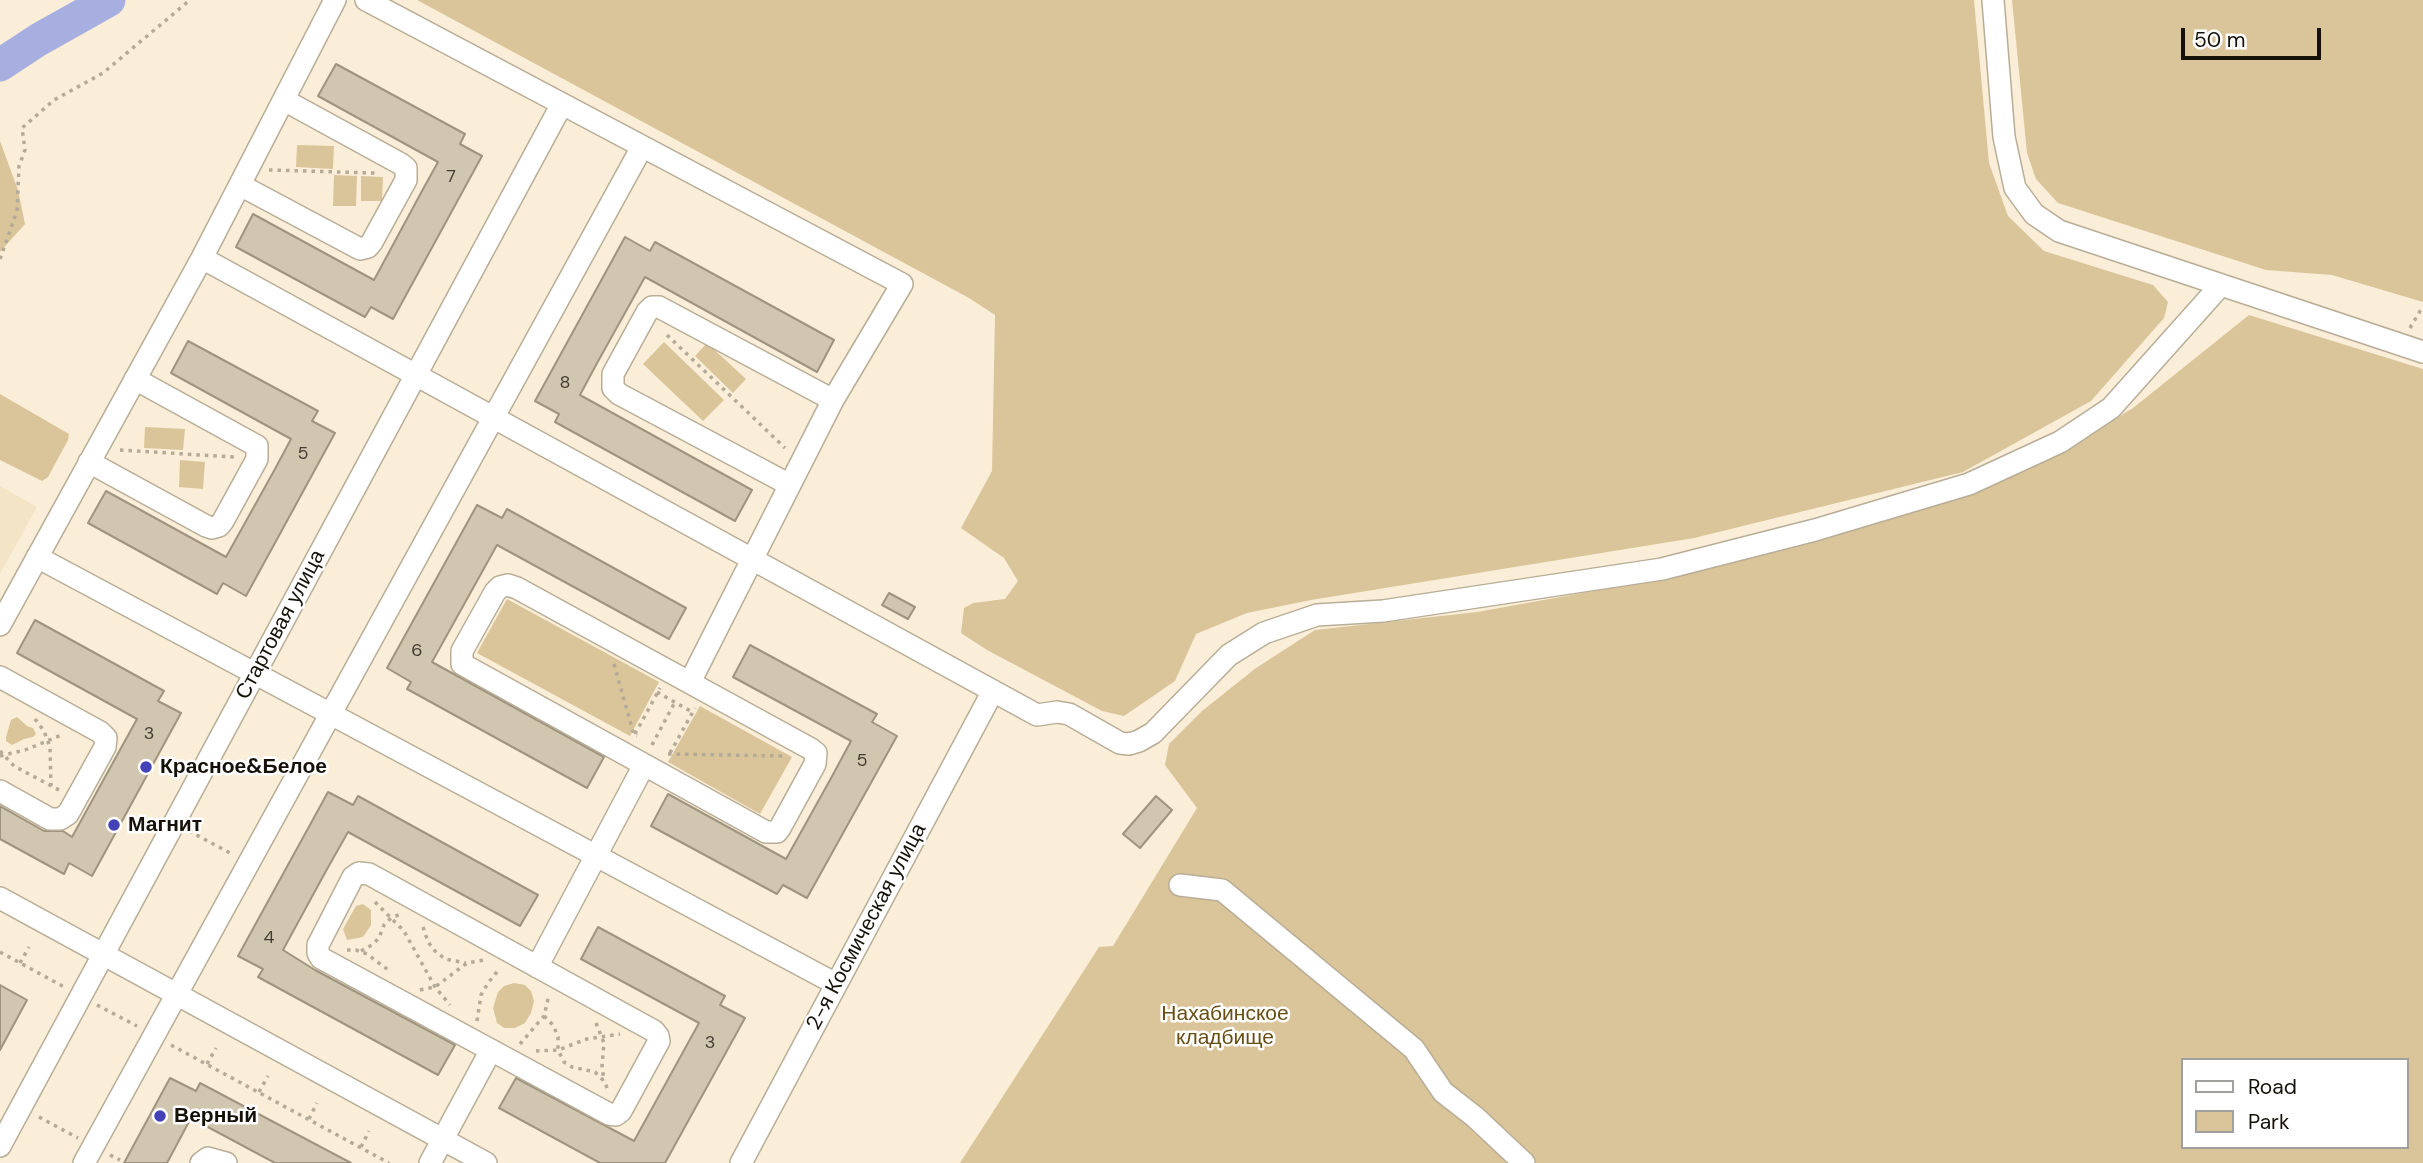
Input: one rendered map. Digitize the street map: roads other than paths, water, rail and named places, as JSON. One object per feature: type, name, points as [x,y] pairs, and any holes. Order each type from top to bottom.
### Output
[{"type":"street","points":[[0,625],[202,258],[335,0]]},
{"type":"street","points":[[366,0],[902,284],[833,400],[752,559],[697,686]]},
{"type":"street","points":[[1993,0],[2004,137],[2015,188],[2034,214],[2059,231],[2423,352]]},
{"type":"street","points":[[240,184],[360,249],[368,247],[372,242],[407,174],[406,168],[284,100]]},
{"type":"street","name":"Стартовая улица","points":[[0,1146],[562,104]]},
{"type":"street","points":[[89,1155],[642,146]]},
{"type":"street","points":[[202,258],[1037,715],[1057,712],[1069,714],[1120,743],[1129,744],[1153,733],[1229,655],[1264,633],[1317,615],[1383,611],[1662,569],[1815,530],[1969,484],[2060,442],[2111,408],[2220,286]]},
{"type":"street","points":[[790,485],[620,394],[613,388],[613,374],[652,307],[666,309],[833,400]]},
{"type":"street","points":[[89,462],[212,528],[223,521],[257,459],[257,446],[135,379]]},
{"type":"street","points":[[37,557],[836,984]]},
{"type":"street","points":[[508,585],[697,686],[811,749],[816,756],[816,764],[780,828],[770,833],[468,669],[462,664],[461,658],[495,592],[508,585]]},
{"type":"street","points":[[0,677],[100,732],[106,738],[105,747],[77,799],[68,814],[61,819],[50,819],[0,792]]},
{"type":"street","name":"2-я Космическая улица","points":[[741,1163],[993,691]]},
{"type":"street","points":[[537,967],[595,856],[651,769]]},
{"type":"street","points":[[359,873],[369,874],[507,964],[537,967],[654,1031],[659,1041],[621,1111],[616,1115],[609,1114],[514,1050],[491,1050],[321,958],[317,953],[318,945],[353,877],[359,873]]},
{"type":"street","points":[[1180,885],[1222,890],[1414,1049],[1443,1092],[1475,1117],[1524,1163]]},
{"type":"street","points":[[0,898],[486,1163]]},
{"type":"street","points":[[430,1163],[491,1050]]},
{"type":"street","points":[[201,1163],[208,1158],[226,1163]]},
{"type":"waterway","points":[[0,65],[109,0]]},
{"type":"place","name":"Красное&Белое","points":[[146,767]]},
{"type":"place","name":"Магнит","points":[[114,825]]},
{"type":"place","name":"Верный","points":[[160,1116]]},
{"type":"park label","name":"Нахабинское кладбище","points":[[1225,1026]]}]
